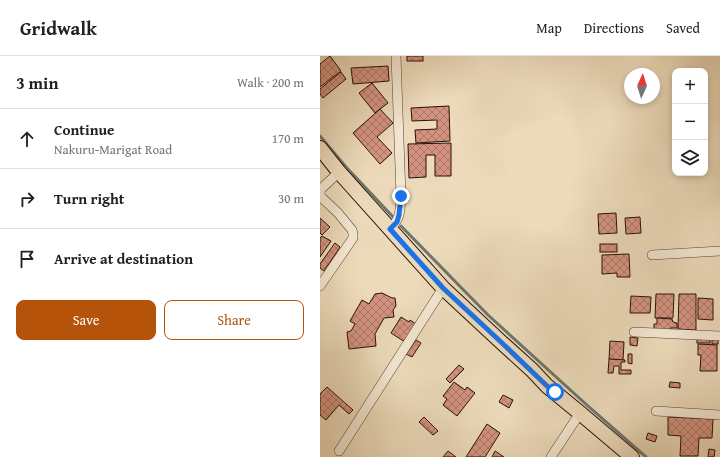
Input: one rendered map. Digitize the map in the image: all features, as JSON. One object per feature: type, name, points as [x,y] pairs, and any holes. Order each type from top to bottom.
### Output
[{"type":"main road","points":[[320,148],[443,288],[547,386],[632,457]]},
{"type":"street","points":[[390,229],[397,222],[401,196],[396,56]]},
{"type":"street","points":[[320,286],[353,238],[352,230],[338,213],[321,197],[320,193],[321,189],[340,172]]},
{"type":"street","points":[[652,255],[720,251]]},
{"type":"street","points":[[339,451],[443,288]]},
{"type":"street","points":[[634,332],[720,336]]},
{"type":"street","points":[[656,411],[720,415]]},
{"type":"street","points":[[551,457],[580,413]]},
{"type":"building","points":[[330,56],[341,71],[320,87],[320,64]]},
{"type":"building","points":[[407,56],[423,56],[423,61],[407,61]]},
{"type":"building","points":[[388,66],[389,81],[353,84],[351,68]]},
{"type":"building","points":[[341,72],[346,79],[323,98],[320,94],[320,89]]},
{"type":"building","points":[[372,83],[388,103],[375,113],[359,93]]},
{"type":"building","points":[[449,106],[450,141],[416,143],[415,130],[437,129],[437,120],[412,121],[411,108]]},
{"type":"building","points":[[380,109],[393,123],[377,137],[392,153],[380,164],[353,133]]},
{"type":"building","points":[[451,143],[451,176],[435,176],[435,155],[426,155],[426,177],[409,178],[408,144]]},
{"type":"building","points":[[616,213],[617,233],[599,234],[598,214]]},
{"type":"building","points":[[640,217],[641,233],[626,234],[625,218]]},
{"type":"building","points":[[320,218],[330,227],[322,235],[320,233]]},
{"type":"building","points":[[322,236],[331,241],[320,257],[320,238]]},
{"type":"building","points":[[335,243],[340,247],[324,271],[320,268],[320,264]]},
{"type":"building","points":[[600,244],[617,244],[617,252],[600,252]]},
{"type":"building","points":[[629,254],[630,277],[617,277],[617,273],[602,274],[602,255]]},
{"type":"building","points":[[382,293],[395,298],[396,306],[393,310],[394,317],[384,318],[375,334],[376,346],[349,349],[347,332],[351,331],[355,324],[350,321],[362,300],[369,304],[375,294]]},
{"type":"building","points":[[656,294],[674,294],[673,318],[655,318]]},
{"type":"building","points":[[679,294],[696,294],[696,330],[678,329]]},
{"type":"building","points":[[631,296],[651,297],[650,313],[630,313]]},
{"type":"building","points":[[698,298],[713,299],[713,320],[698,319]]},
{"type":"building","points":[[401,317],[416,324],[405,342],[391,333]]},
{"type":"building","points":[[657,318],[672,319],[673,322],[677,323],[677,328],[670,328],[670,331],[654,331],[654,324],[657,324]]},
{"type":"building","points":[[630,337],[638,338],[637,346],[630,345]]},
{"type":"building","points":[[697,339],[710,339],[710,343],[697,343]]},
{"type":"building","points":[[416,340],[421,343],[412,357],[406,354]]},
{"type":"building","points":[[712,340],[718,340],[718,344],[712,344]]},
{"type":"building","points":[[610,341],[624,342],[623,360],[609,359]]},
{"type":"building","points":[[698,344],[717,345],[717,371],[700,371],[701,355],[698,355]]},
{"type":"building","points":[[628,354],[632,354],[632,364],[628,363]]},
{"type":"building","points":[[609,359],[625,360],[625,362],[621,362],[621,370],[631,370],[631,374],[619,374],[619,366],[614,366],[613,373],[608,373]]},
{"type":"building","points":[[459,365],[464,369],[450,383],[446,379]]},
{"type":"building","points":[[454,382],[465,390],[467,387],[475,393],[457,416],[443,405],[447,399],[443,396]]},
{"type":"building","points":[[670,382],[680,383],[680,388],[669,387]]},
{"type":"building","points":[[327,387],[353,410],[349,414],[339,405],[326,420],[320,415],[320,394]]},
{"type":"building","points":[[503,395],[513,400],[509,408],[499,402]]},
{"type":"building","points":[[424,417],[438,431],[433,435],[419,422]]},
{"type":"building","points":[[668,417],[713,419],[712,438],[699,438],[698,456],[680,456],[681,436],[668,435]]},
{"type":"building","points":[[487,424],[500,433],[485,457],[466,457]]},
{"type":"building","points":[[648,433],[657,436],[655,442],[646,439]]},
{"type":"building","points":[[709,449],[715,450],[714,457],[708,457]]},
{"type":"building","points":[[448,451],[456,457],[443,457]]},
{"type":"building","points":[[495,451],[504,457],[492,457]]},
{"type":"waterway","points":[[320,136],[346,167],[395,219]]},
{"type":"waterway","points":[[401,226],[488,315],[646,457]]},
{"type":"route","points":[[401,196],[397,222],[390,229],[443,288],[555,392]]}]
